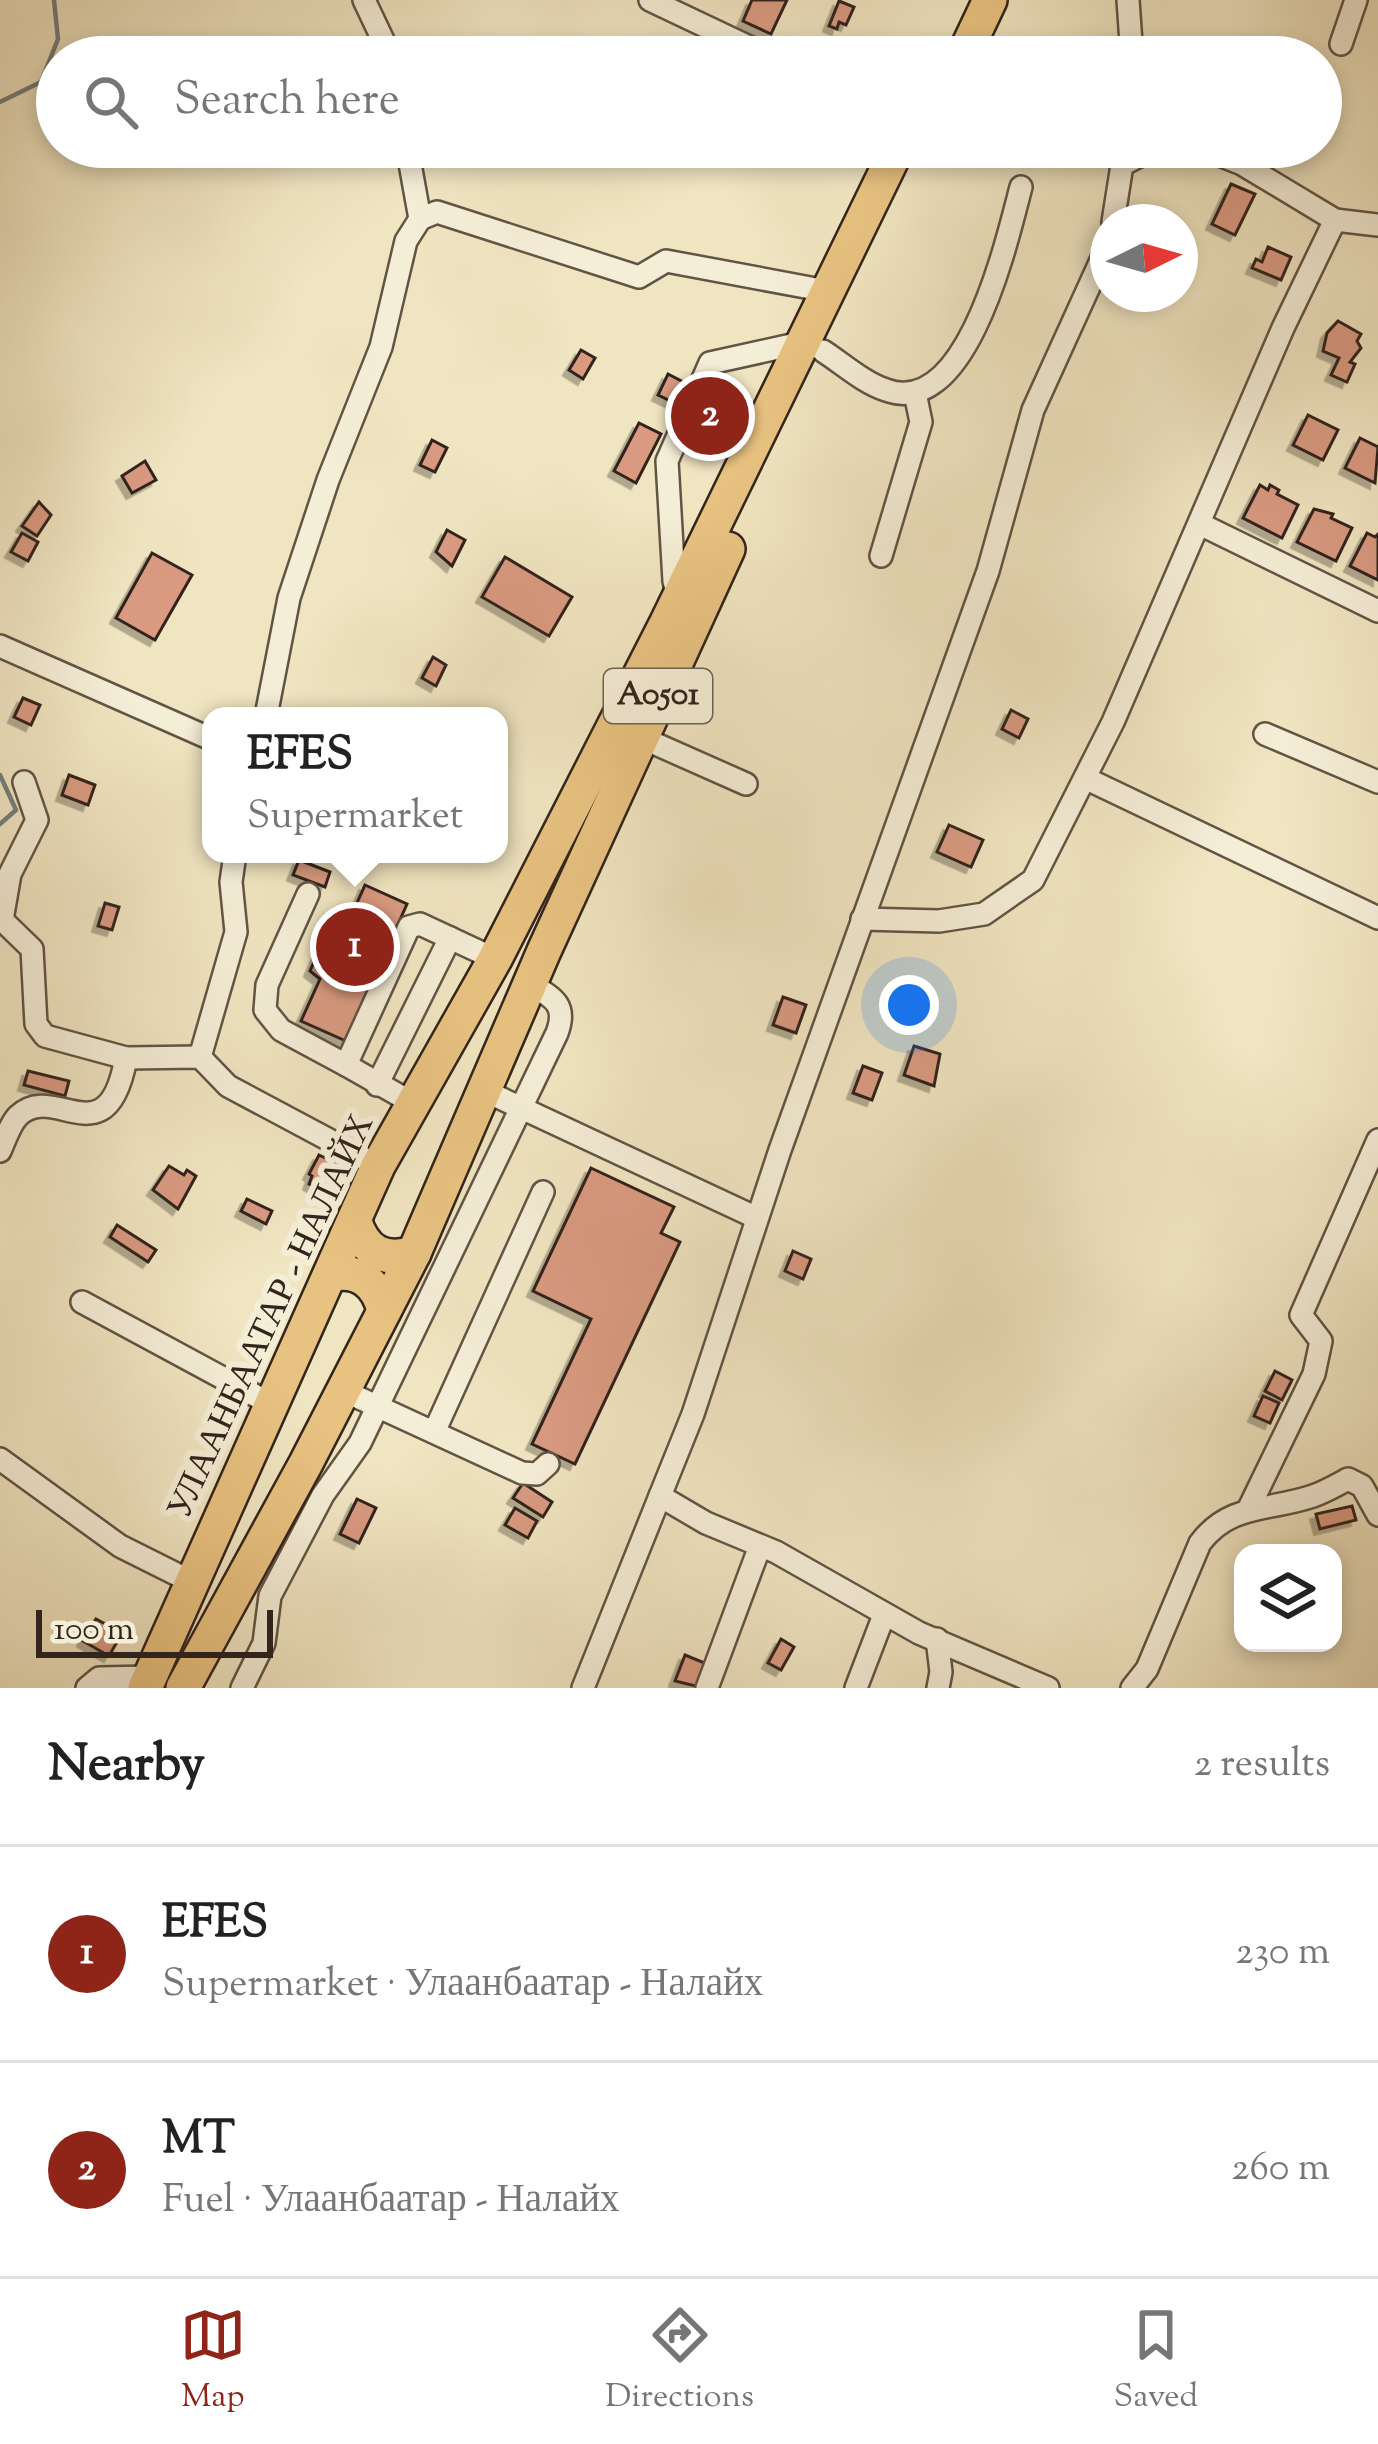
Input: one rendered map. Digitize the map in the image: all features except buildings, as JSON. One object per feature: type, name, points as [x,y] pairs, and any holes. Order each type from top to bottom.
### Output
[{"type":"highway","points":[[950,36],[966,0]]},
{"type":"highway","points":[[973,36],[990,0]]},
{"type":"highway","name":"УЛААНБААТАР - НАЛАЙХ","points":[[183,1688],[414,1253],[814,347],[828,295],[888,168]]},
{"type":"highway","name":"УЛААНБААТАР - НАЛАЙХ","points":[[147,1683],[378,1166],[495,958],[678,597],[909,168]]},
{"type":"highway","points":[[355,1222],[359,1235],[376,1253],[387,1257],[414,1253]]},
{"type":"highway","points":[[330,1275],[342,1273],[372,1284],[385,1311]]},
{"type":"street","points":[[364,0],[381,36]]},
{"type":"street","points":[[650,0],[726,36]]},
{"type":"street","points":[[1128,0],[1131,36]]},
{"type":"street","points":[[1342,41],[1356,0]]},
{"type":"street","points":[[411,168],[420,219]]},
{"type":"street","points":[[1116,204],[1122,168]]},
{"type":"street","points":[[1249,168],[1335,220],[1378,225]]},
{"type":"street","points":[[678,597],[667,461],[710,363],[814,347],[886,390],[915,393],[938,385],[972,334],[998,272],[1022,188]]},
{"type":"street","points":[[268,707],[289,598],[328,480],[381,347],[406,241],[420,219],[437,212],[639,278],[666,261],[828,295]]},
{"type":"street","points":[[862,919],[939,920],[984,914],[1033,880],[1087,778],[1283,328],[1335,220]]},
{"type":"street","points":[[583,1688],[694,1414],[757,1218],[988,571],[1033,410],[1090,285]]},
{"type":"street","points":[[881,556],[921,422],[915,393]]},
{"type":"street","points":[[1200,524],[1378,611]]},
{"type":"street","points":[[0,646],[202,735]]},
{"type":"street","points":[[1264,734],[1378,782]]},
{"type":"street","points":[[640,737],[746,784]]},
{"type":"street","points":[[1087,778],[1378,918]]},
{"type":"street","points":[[24,782],[37,820],[10,874],[1,919],[32,949],[36,1024],[45,1036],[126,1058],[200,1057],[228,1086],[378,1166]]},
{"type":"street","points":[[200,1057],[236,932],[234,863]]},
{"type":"street","points":[[308,894],[267,985],[266,1010],[281,1030],[416,1105]]},
{"type":"street","points":[[346,1065],[409,927],[420,924],[495,958]]},
{"type":"street","points":[[377,1085],[450,938]]},
{"type":"street","points":[[242,1688],[264,1643],[270,1596],[315,1508],[360,1443],[562,1022],[556,999],[530,984]]},
{"type":"street","points":[[0,1151],[16,1117],[32,1107],[84,1114],[102,1110],[121,1085],[126,1058]]},
{"type":"street","points":[[484,1091],[757,1218]]},
{"type":"street","points":[[1249,1508],[1314,1374],[1321,1341],[1301,1315],[1378,1140]]},
{"type":"street","points":[[435,1430],[543,1192]]},
{"type":"street","points":[[82,1302],[272,1405]]},
{"type":"street","points":[[344,1390],[522,1473],[537,1474],[548,1464]]},
{"type":"street","points":[[0,1460],[120,1546],[192,1582]]},
{"type":"street","points":[[1132,1688],[1147,1669],[1200,1543],[1211,1528],[1249,1508],[1311,1497],[1348,1479],[1362,1486],[1378,1515]]},
{"type":"street","points":[[661,1496],[884,1615],[1048,1688]]},
{"type":"street","points":[[706,1688],[760,1546]]},
{"type":"street","points":[[856,1688],[884,1615]]},
{"type":"street","points":[[937,1639],[938,1688]]},
{"type":"street","points":[[88,1688],[99,1678],[147,1683]]},
{"type":"waterway","points":[[54,0],[58,36]]},
{"type":"waterway","points":[[0,102],[36,84]]},
{"type":"waterway","points":[[0,775],[16,810],[0,824]]},
{"type":"place","name":"MT","points":[[710,416]]},
{"type":"place","name":"EFES","points":[[355,947]]}]
